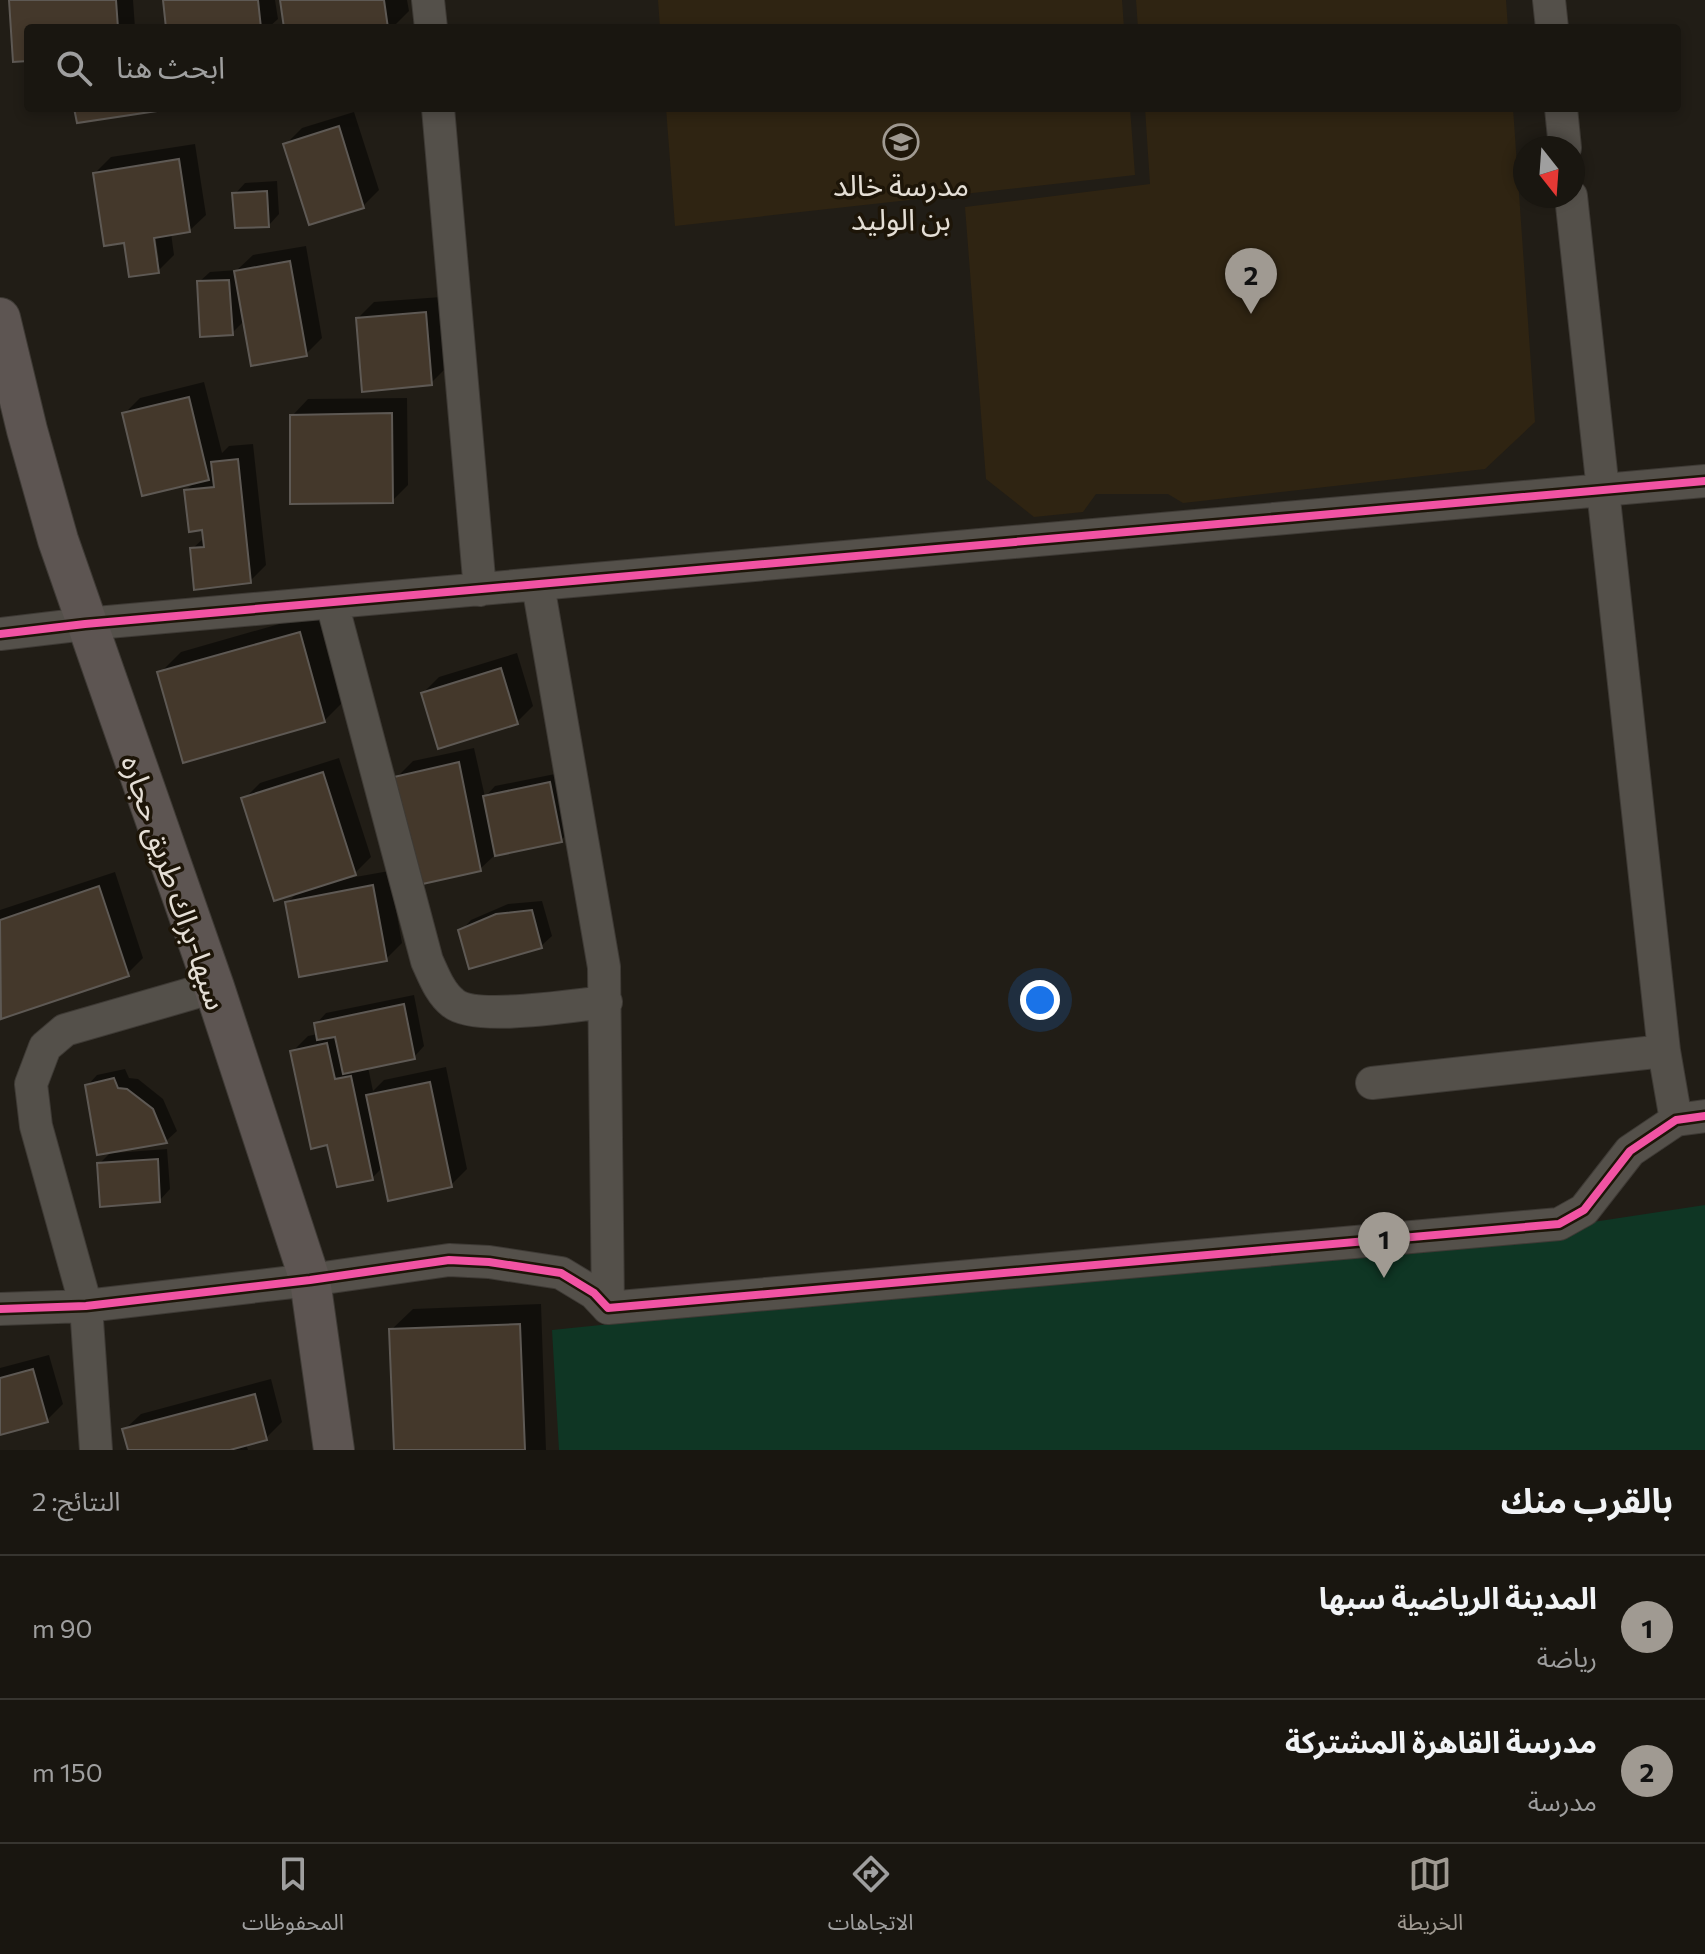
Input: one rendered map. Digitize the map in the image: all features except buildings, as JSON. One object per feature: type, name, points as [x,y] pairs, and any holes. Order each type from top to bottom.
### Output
[{"type":"main road","name":"سبها-براك طريق حجاره","points":[[0,318],[27,430],[85,624],[214,987],[310,1280],[334,1450]]},
{"type":"street","points":[[428,0],[431,24]]},
{"type":"street","points":[[1549,0],[1552,24]]},
{"type":"street","points":[[438,112],[480,590]]},
{"type":"street","points":[[1561,112],[1564,136]]},
{"type":"street","points":[[608,1308],[1559,1224],[1584,1210],[1630,1151],[1691,1118],[1664,1051],[1572,208]]},
{"type":"street","points":[[0,634],[1705,481]]},
{"type":"street","points":[[538,585],[596,915],[606,1002],[608,1308]]},
{"type":"street","points":[[332,603],[427,961],[442,992],[456,1006],[493,1013],[606,1002]]},
{"type":"street","points":[[96,1450],[86,1306],[36,1126],[31,1084],[45,1047],[65,1030],[214,987]]},
{"type":"street","points":[[1372,1083],[1664,1051]]},
{"type":"street","points":[[0,1309],[86,1306],[449,1260],[489,1262],[561,1273],[594,1293],[608,1308]]},
{"type":"shaded area","points":[[658,0],[1122,0],[1124,24],[660,24]]},
{"type":"shaded area","points":[[1136,0],[1506,0],[1508,24],[1138,24]]},
{"type":"shaded area","name":"مدرسة خالد بن الوليد","points":[[666,112],[1130,112],[1135,175],[675,226]]},
{"type":"shaded area","points":[[1145,112],[1513,112],[1513,208],[1520,208],[1535,422],[1485,469],[1183,503],[1168,494],[1096,494],[1083,512],[1034,517],[986,479],[965,207],[1150,184]]},
{"type":"green space","points":[[1705,1205],[1705,1450],[559,1450],[552,1330],[1573,1225]]},
{"type":"cycle path","points":[[0,634],[1705,481]]},
{"type":"cycle path","points":[[0,1309],[86,1306],[449,1260],[489,1262],[561,1273],[594,1293],[608,1308],[1559,1224],[1584,1210],[1630,1151],[1676,1120],[1705,1116]]},
{"type":"place","name":"مدرسة خالد بن الوليد","points":[[901,142]]},
{"type":"place","name":"مدرسة القاهرة المشتركة","points":[[1251,314]]},
{"type":"place","name":"المدينة الرياضية سبها","points":[[1384,1278]]}]
